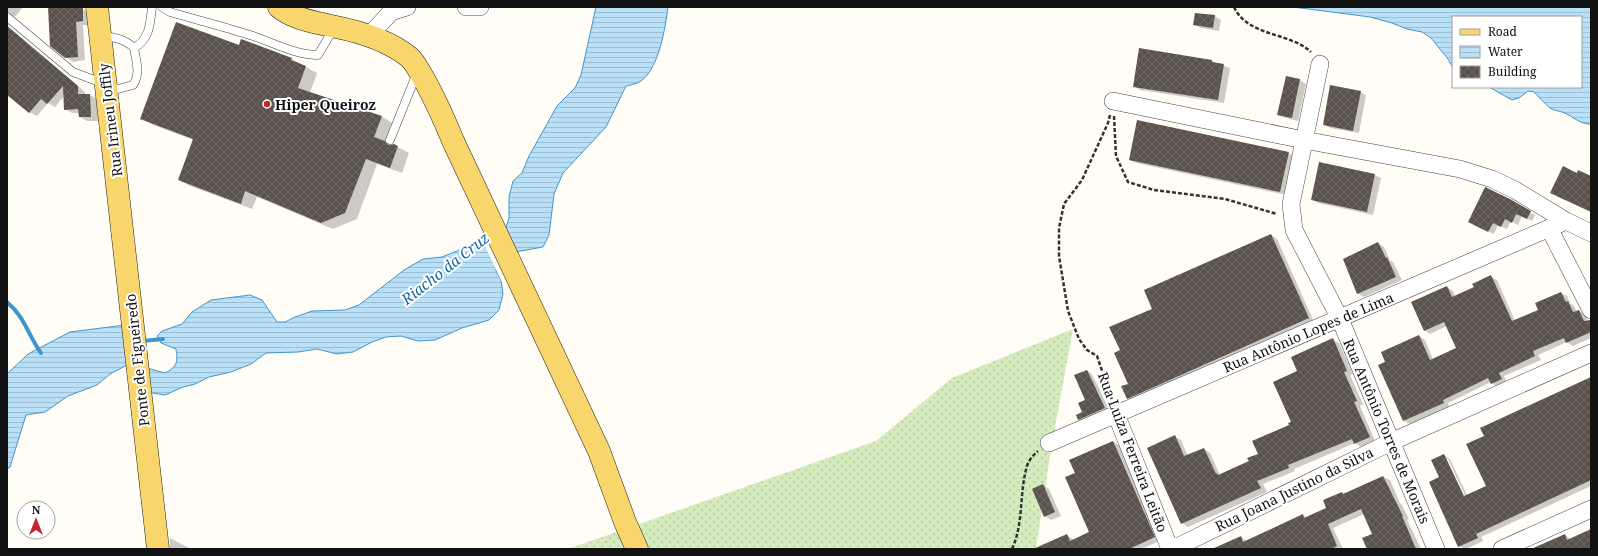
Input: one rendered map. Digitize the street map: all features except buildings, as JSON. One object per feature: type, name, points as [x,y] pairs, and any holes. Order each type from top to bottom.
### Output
[{"type":"main road","name":"Rua Irineu Joffily","points":[[97,7],[123,232]]},
{"type":"main road","points":[[279,7],[283,11],[312,21],[369,36],[410,58],[418,70],[434,96],[454,143],[599,451],[625,522],[637,549]]},
{"type":"main road","name":"Ponte de Figueiredo","points":[[123,232],[158,549]]},
{"type":"street","points":[[369,36],[391,12],[407,7]]},
{"type":"street","points":[[466,7],[480,7]]},
{"type":"street","name":"Rua Antônio Torres de Morais","points":[[1320,64],[1291,204],[1291,218],[1294,230],[1340,319],[1436,549]]},
{"type":"street","points":[[1113,101],[1304,140],[1460,169],[1498,182],[1515,190],[1566,221],[1591,232]]},
{"type":"street","name":"Rua Antônio Lopes de Lima","points":[[1049,443],[1566,221]]},
{"type":"street","points":[[1549,228],[1591,310]]},
{"type":"street","name":"Rua Joana Justino da Silva","points":[[1173,549],[1391,442],[1591,353]]},
{"type":"street","name":"Rua Luiza Ferreira Leitão","points":[[1116,414],[1170,549]]},
{"type":"street","points":[[1502,549],[1591,509]]},
{"type":"lane","points":[[134,48],[144,40],[149,30],[152,7]]},
{"type":"lane","points":[[162,7],[170,12],[253,36],[299,53],[310,55],[318,55],[335,26]]},
{"type":"lane","points":[[7,17],[73,72],[118,88],[133,85],[137,79],[138,72],[134,48],[124,41],[112,37],[100,36]]},
{"type":"lane","points":[[390,140],[418,70]]},
{"type":"path","points":[[1234,7],[1249,23],[1268,33],[1306,47],[1315,56],[1320,64]]},
{"type":"path","points":[[1113,101],[1116,156],[1128,182],[1154,190],[1225,199],[1291,218]]},
{"type":"path","name":"Rua Luiza Ferreira Leitão","points":[[1113,101],[1108,123],[1082,180],[1064,204],[1059,228],[1059,256],[1068,311],[1079,339],[1087,350],[1097,356],[1116,414]]},
{"type":"path","points":[[1012,549],[1020,523],[1027,465],[1033,455],[1049,443]]},
{"type":"green space","points":[[1073,329],[1051,449],[1036,549],[568,549],[876,441],[952,378]]},
{"type":"water","points":[[596,7],[668,7],[663,37],[657,58],[647,75],[641,81],[636,84],[626,86],[606,127],[563,173],[554,194],[549,235],[543,247],[498,255],[496,271],[501,280],[503,294],[499,310],[489,320],[462,328],[435,340],[418,341],[401,336],[386,337],[372,342],[353,352],[337,354],[317,349],[298,352],[266,353],[251,364],[231,372],[209,377],[165,395],[146,392],[143,367],[165,373],[172,369],[177,361],[176,349],[161,343],[157,336],[162,331],[182,324],[192,312],[211,300],[250,295],[262,300],[277,322],[285,322],[312,311],[345,310],[359,305],[404,270],[423,259],[442,257],[477,243],[492,241],[505,230],[509,218],[509,197],[513,181],[522,173],[529,156],[557,106],[575,88],[581,75]]},
{"type":"water","points":[[1293,7],[1591,7],[1591,124],[1581,122],[1565,113],[1550,108],[1534,92],[1528,91],[1519,98],[1512,100],[1491,88],[1582,88],[1582,16],[1452,16],[1452,66],[1431,38],[1422,32],[1407,29],[1370,17]]},
{"type":"water","points":[[125,325],[129,364],[110,374],[97,385],[68,396],[45,412],[26,415],[10,467],[7,469],[7,374],[28,354],[70,332]]},
{"type":"pier","points":[[505,225],[518,254],[500,257],[498,271],[503,280],[504,286],[482,240],[491,239],[503,229]]},
{"type":"waterway","points":[[7,302],[18,314],[41,353]]},
{"type":"waterway","name":"Riacho da Cruz","points":[[142,341],[163,339]]},
{"type":"place","name":"Hiper Queiroz","points":[[267,104]]}]
